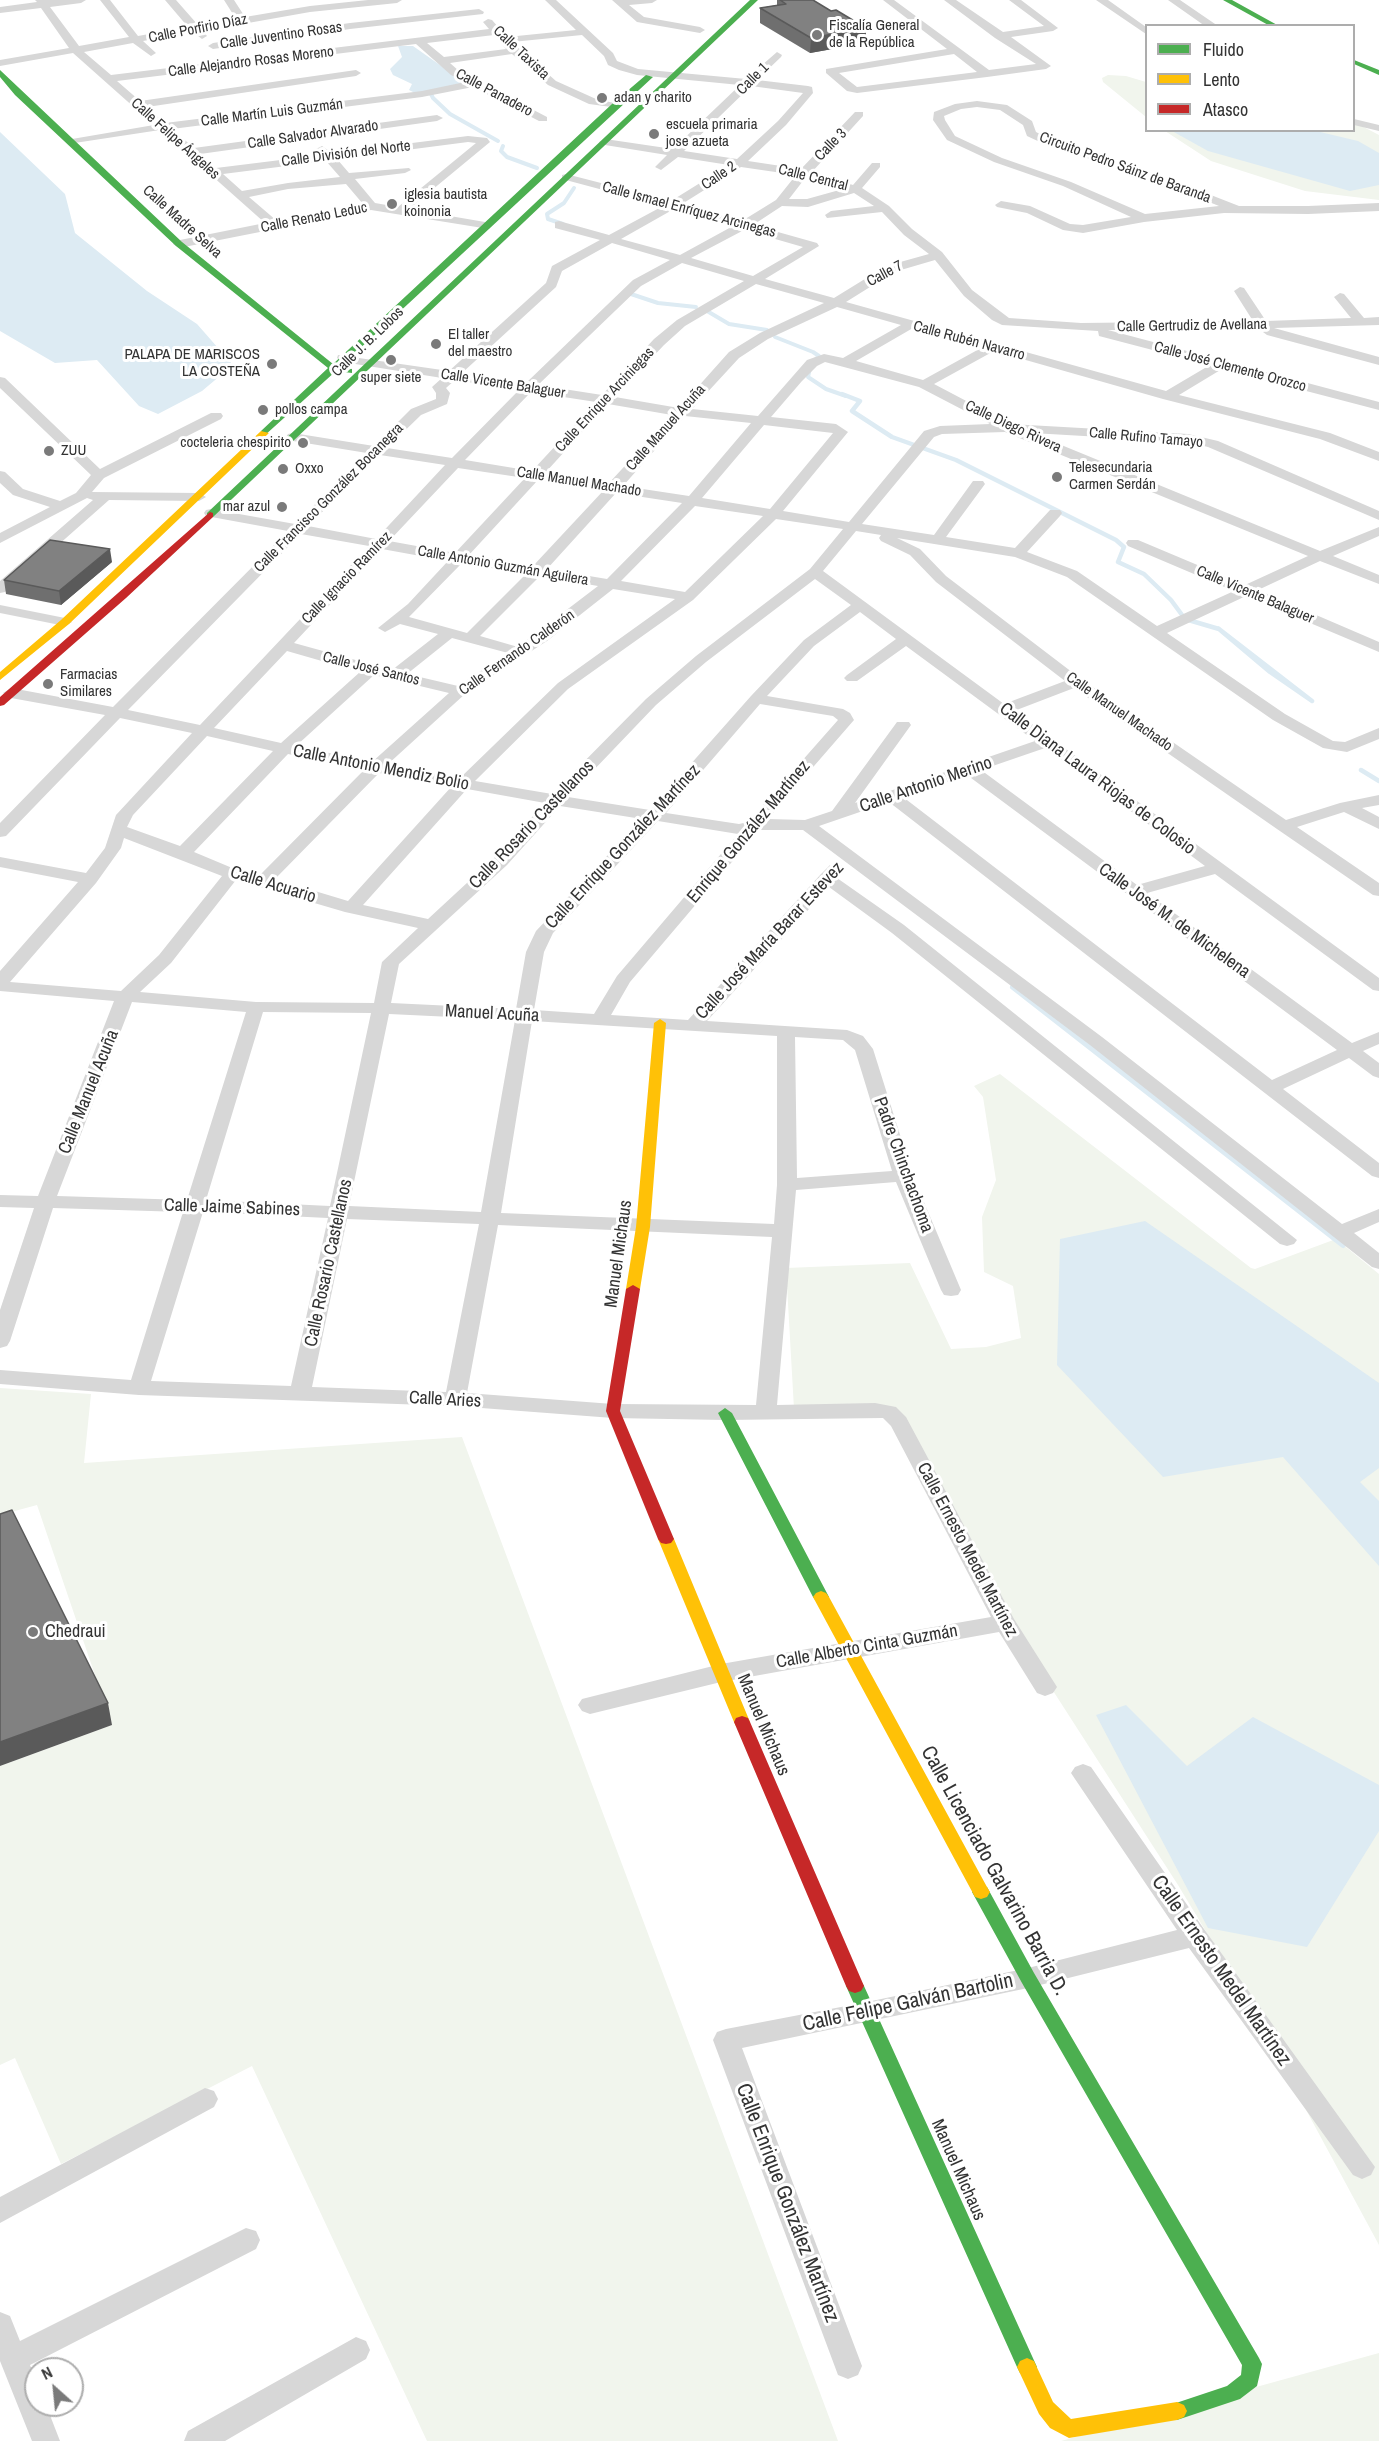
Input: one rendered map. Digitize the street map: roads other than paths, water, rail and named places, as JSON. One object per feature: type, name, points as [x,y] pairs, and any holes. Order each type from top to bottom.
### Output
[{"type":"main road","name":"Calle J. B. Lobos","points":[[5,698],[122,596],[293,437],[754,0]]},
{"type":"main road","points":[[1227,0],[1272,24]]},
{"type":"main road","points":[[688,42],[704,26]]},
{"type":"main road","name":"Calle J. B. Lobos","points":[[0,677],[65,622],[338,363],[615,106],[668,61]]},
{"type":"main road","points":[[1355,63],[1379,73]]},
{"type":"main road","name":"Calle Madre Selva","points":[[0,72],[18,93],[178,244],[338,363],[364,368]]},
{"type":"main road","name":"Manuel Michaus","points":[[660,1023],[643,1227],[612,1411],[721,1673],[867,2013],[1046,2408]]},
{"type":"main road","name":"Calle Licenciado Galvarino Barria D.","points":[[724,1413],[849,1650],[1028,1978],[1252,2364],[1250,2380],[1233,2393],[1174,2412],[1069,2429],[1057,2421],[1046,2408]]},
{"type":"street","points":[[0,10],[41,2],[81,0]]},
{"type":"street","points":[[105,0],[137,41],[151,53]]},
{"type":"street","points":[[170,0],[194,28],[271,96],[330,156],[371,206]]},
{"type":"street","points":[[229,0],[242,20]]},
{"type":"street","name":"Calle Porfirio Díaz","points":[[0,63],[137,41],[325,3],[397,0]]},
{"type":"street","name":"Calle Taxista","points":[[468,0],[514,51],[562,89],[593,102],[615,106]]},
{"type":"street","points":[[550,0],[609,55],[612,63],[637,72],[752,82]]},
{"type":"street","points":[[619,2],[652,0]]},
{"type":"street","points":[[888,0],[987,74]]},
{"type":"street","points":[[949,0],[1046,66],[853,90],[830,70],[954,51]]},
{"type":"street","points":[[999,36],[1053,28],[1014,0]]},
{"type":"street","points":[[1101,0],[1145,30]]},
{"type":"street","points":[[1173,0],[1210,24]]},
{"type":"street","name":"Calle Felipe Ángeles","points":[[41,2],[77,51],[274,225]]},
{"type":"street","points":[[619,2],[641,20],[650,23],[704,26]]},
{"type":"street","points":[[325,3],[350,26],[393,44]]},
{"type":"street","name":"Calle Juventino Rosas","points":[[213,46],[350,26],[479,12]]},
{"type":"street","name":"Calle Alejandro Rosas Moreno","points":[[108,79],[271,96],[393,44],[584,32]]},
{"type":"street","name":"Calle Panadero","points":[[419,41],[440,61],[472,84],[543,119]]},
{"type":"street","points":[[440,61],[514,51]]},
{"type":"street","name":"Calle 1","points":[[661,167],[752,82],[777,55]]},
{"type":"street","points":[[136,105],[271,96],[356,73]]},
{"type":"street","name":"Calle 2","points":[[673,205],[739,163],[782,123],[808,93],[808,89],[752,82]]},
{"type":"street","name":"Calle Martín Luis Guzmán","points":[[72,142],[161,127],[271,96],[422,93],[472,84]]},
{"type":"street","name":"Calle Salvador Alvarado","points":[[189,152],[271,96],[437,118]]},
{"type":"street","name":"Circuito Pedro Sáinz de Baranda","points":[[1144,218],[1067,184],[998,160],[951,138],[939,120],[938,114],[959,106],[977,104],[1003,107],[1028,123],[1031,134],[1046,141],[1166,181],[1237,209]]},
{"type":"street","name":"Calle 3","points":[[744,225],[780,202],[858,114]]},
{"type":"street","points":[[1355,122],[1379,128]]},
{"type":"street","name":"Calle División del Norte","points":[[212,172],[481,139],[484,142],[400,211]]},
{"type":"street","name":"Calle Central","points":[[605,142],[804,173],[855,189],[885,208],[908,232],[938,255],[968,292],[996,317],[1006,322]]},
{"type":"street","points":[[780,202],[808,203],[855,189],[876,165]]},
{"type":"street","points":[[238,195],[405,170]]},
{"type":"street","name":"Calle Ismael Enríquez Arcinegas","points":[[566,177],[812,244]]},
{"type":"street","name":"Calle Francisco González Bocanegra","points":[[0,832],[116,712],[416,412],[442,401],[443,393],[439,387],[552,284],[556,269],[608,238],[673,205]]},
{"type":"street","name":"Circuito Pedro Sáinz de Baranda","points":[[1001,205],[1030,210],[1074,229],[1094,229],[1144,218],[1237,209],[1308,210],[1379,207]]},
{"type":"street","name":"Calle Renato Leduc","points":[[178,244],[371,206],[486,226]]},
{"type":"street","points":[[831,215],[885,208]]},
{"type":"street","name":"Calle Rubén Navarro","points":[[559,225],[910,325],[1324,436],[1379,457]]},
{"type":"street","name":"Calle Ignacio Ramírez","points":[[0,982],[90,879],[113,848],[127,812],[455,462],[637,283],[744,225]]},
{"type":"street","name":"Calle Enrique Arciniegas","points":[[385,628],[399,619],[535,476],[603,400],[681,323],[813,248],[812,244]]},
{"type":"street","name":"Calle 7","points":[[836,303],[890,268],[938,255]]},
{"type":"street","points":[[1240,291],[1262,325],[1281,335],[1376,357]]},
{"type":"street","points":[[1340,297],[1361,322]]},
{"type":"street","name":"Calle Manuel Acuña","points":[[471,637],[536,572],[715,374],[742,349],[764,336],[836,303]]},
{"type":"street","name":"Calle Gertrudiz de Avellana","points":[[1006,322],[1081,327],[1379,321]]},
{"type":"street","points":[[845,362],[910,325]]},
{"type":"street","name":"Calle José Clemente Orozco","points":[[1081,327],[1379,406]]},
{"type":"street","points":[[924,384],[992,347]]},
{"type":"street","name":"Calle Fernando Calderón","points":[[264,881],[375,768],[460,691],[521,652],[610,584],[693,500],[759,421],[812,363],[824,358],[845,362]]},
{"type":"street","name":"Calle Diego Rivera","points":[[845,362],[924,384],[1007,428],[1379,580]]},
{"type":"street","points":[[1168,396],[1219,365]]},
{"type":"street","name":"Calle Vicente Balaguer","points":[[364,368],[451,375],[681,412],[840,430],[841,433],[774,513]]},
{"type":"street","points":[[0,381],[99,475]]},
{"type":"street","points":[[0,539],[81,496],[99,475],[216,416]]},
{"type":"street","name":"Calle Rufino Tamayo","points":[[1007,428],[1188,438],[1213,444],[1379,516]]},
{"type":"street","name":"Calle Rosario Castellanos","points":[[300,1395],[391,962],[501,861],[555,800],[651,702],[701,660],[815,572],[858,528],[933,431],[1007,428]]},
{"type":"street","name":"Calle Manuel Machado","points":[[293,437],[858,528],[938,538],[1018,553],[1072,574],[1279,717],[1329,745],[1347,747],[1379,733]]},
{"type":"street","points":[[0,475],[18,492],[62,506]]},
{"type":"street","points":[[938,538],[978,484]]},
{"type":"street","points":[[81,496],[199,497]]},
{"type":"street","points":[[0,589],[106,496]]},
{"type":"street","name":"Calle Antonio Guzmán Aguilera","points":[[211,513],[688,597]]},
{"type":"street","points":[[351,908],[463,784],[563,686],[688,597],[774,513]]},
{"type":"street","points":[[1018,553],[1055,513]]},
{"type":"street","name":"Calle Manuel Machado","points":[[858,528],[915,552],[941,579],[1076,682],[1379,891]]},
{"type":"street","points":[[1157,632],[1379,531]]},
{"type":"street","name":"Calle Vicente Balaguer","points":[[1133,543],[1379,647]]},
{"type":"street","name":"Calle Diana Laura Riojas de Colosio","points":[[815,572],[1379,986]]},
{"type":"street","name":"Calle Enrique González Martínez","points":[[454,1399],[490,1218],[535,952],[545,931],[655,815],[756,699],[816,637],[861,605]]},
{"type":"street","points":[[0,609],[65,622]]},
{"type":"street","points":[[399,619],[521,652]]},
{"type":"street","points":[[395,676],[450,632]]},
{"type":"street","points":[[852,678],[906,639]]},
{"type":"street","name":"Calle José Santos","points":[[283,645],[371,670],[460,691]]},
{"type":"street","points":[[183,853],[283,750],[371,670]]},
{"type":"street","points":[[1004,709],[1076,682]]},
{"type":"street","name":"Calle Antonio Mendiz Bolio","points":[[5,698],[116,712],[283,750],[555,800],[739,829],[754,827]]},
{"type":"street","name":"Enrique González Martínez","points":[[599,1020],[623,980],[846,720],[837,712],[756,699]]},
{"type":"street","points":[[837,816],[903,724]]},
{"type":"street","name":"Calle Antonio Merino","points":[[754,827],[767,824],[807,825],[1046,743]]},
{"type":"street","name":"Calle José M. de Michelena","points":[[970,770],[1379,1072]]},
{"type":"street","points":[[893,797],[1379,1172]]},
{"type":"street","points":[[1283,825],[1346,806],[1379,800]]},
{"type":"street","points":[[1346,806],[1379,824]]},
{"type":"street","points":[[807,825],[847,858],[1096,1041],[1379,1263]]},
{"type":"street","name":"Calle Acuario","points":[[119,830],[232,874],[264,881],[351,908],[431,925]]},
{"type":"street","name":"Calle José María Barar Estevez","points":[[694,1024],[847,858]]},
{"type":"street","points":[[0,861],[90,879]]},
{"type":"street","points":[[1134,891],[1218,868]]},
{"type":"street","name":"Calle Manuel Acuña","points":[[0,1341],[46,1201],[120,1014],[125,996],[165,959],[232,874]]},
{"type":"street","points":[[827,878],[898,929],[1287,1240]]},
{"type":"street","name":"Manuel Acuña","points":[[0,986],[256,1007],[382,1008],[694,1024],[847,1035],[857,1040]]},
{"type":"street","points":[[139,1388],[256,1007]]},
{"type":"street","points":[[766,1412],[787,1185],[786,1032]]},
{"type":"street","points":[[1270,1088],[1379,1037]]},
{"type":"street","name":"Padre Chinchachoma","points":[[857,1040],[864,1049],[903,1176],[951,1290]]},
{"type":"street","points":[[787,1185],[903,1176]]},
{"type":"street","name":"Calle Jaime Sabines","points":[[0,1201],[195,1206],[490,1218],[643,1227],[783,1231]]},
{"type":"street","points":[[1340,1232],[1379,1215]]},
{"type":"street","name":"Calle Aries","points":[[0,1377],[139,1388],[454,1399],[612,1411],[724,1413],[875,1410],[889,1412]]},
{"type":"street","name":"Calle Ernesto Medel Martínez","points":[[889,1412],[899,1422],[1005,1623],[1045,1688]]},
{"type":"street","name":"Calle Alberto Cinta Guzmán","points":[[590,1705],[721,1673],[1005,1623]]},
{"type":"street","name":"Calle Ernesto Medel Martínez","points":[[1083,1773],[1194,1936],[1362,2167]]},
{"type":"street","name":"Calle Felipe Galván Bartolin","points":[[726,2040],[867,2013],[1028,1978],[1194,1936]]},
{"type":"street","name":"Calle Enrique González Martínez","points":[[726,2040],[848,2366]]},
{"type":"street","points":[[0,2211],[205,2099]]},
{"type":"street","points":[[14,2359],[246,2240]]},
{"type":"street","points":[[0,2325],[46,2441]]},
{"type":"street","points":[[198,2441],[356,2350]]},
{"type":"waterway","points":[[430,92],[433,98],[450,114],[498,141]]},
{"type":"waterway","points":[[503,146],[501,151],[507,157],[537,168]]},
{"type":"waterway","points":[[563,224],[548,219],[547,214],[564,203],[574,188]]},
{"type":"waterway","points":[[631,294],[658,303],[696,307]]},
{"type":"waterway","points":[[707,311],[729,324],[767,330]]},
{"type":"waterway","points":[[775,337],[813,352],[819,356],[815,360]]},
{"type":"waterway","points":[[810,368],[808,377],[826,389],[846,396]]},
{"type":"waterway","points":[[842,394],[860,401],[852,411],[892,437],[956,460],[1116,540],[1124,547],[1118,562],[1144,574],[1171,600],[1185,619],[1219,629]]},
{"type":"waterway","points":[[1219,629],[1312,701],[1270,672],[1219,629]]},
{"type":"waterway","points":[[1361,770],[1379,781]]},
{"type":"waterway","points":[[1013,987],[1343,1245]]},
{"type":"place","name":"Fiscalía General de la República","points":[[817,35]]},
{"type":"place","name":"adan y charito","points":[[602,98]]},
{"type":"place","name":"escuela primaria jose azueta","points":[[654,134]]},
{"type":"place","name":"iglesia bautista koinonia","points":[[392,204]]},
{"type":"place","name":"El taller del maestro","points":[[436,344]]},
{"type":"place","name":"super siete","points":[[391,360]]},
{"type":"place","name":"PALAPA DE MARISCOS LA COSTEÑA","points":[[272,364]]},
{"type":"place","name":"pollos campa","points":[[263,410]]},
{"type":"place","name":"cocteleria chespirito","points":[[303,443]]},
{"type":"place","name":"ZUU","points":[[49,451]]},
{"type":"place","name":"Oxxo","points":[[283,469]]},
{"type":"place","name":"Telesecundaria Carmen Serdán","points":[[1057,477]]},
{"type":"place","name":"mar azul","points":[[282,507]]},
{"type":"place","name":"Farmacias Similares","points":[[48,684]]},
{"type":"place","name":"Chedraui","points":[[33,1632]]}]
